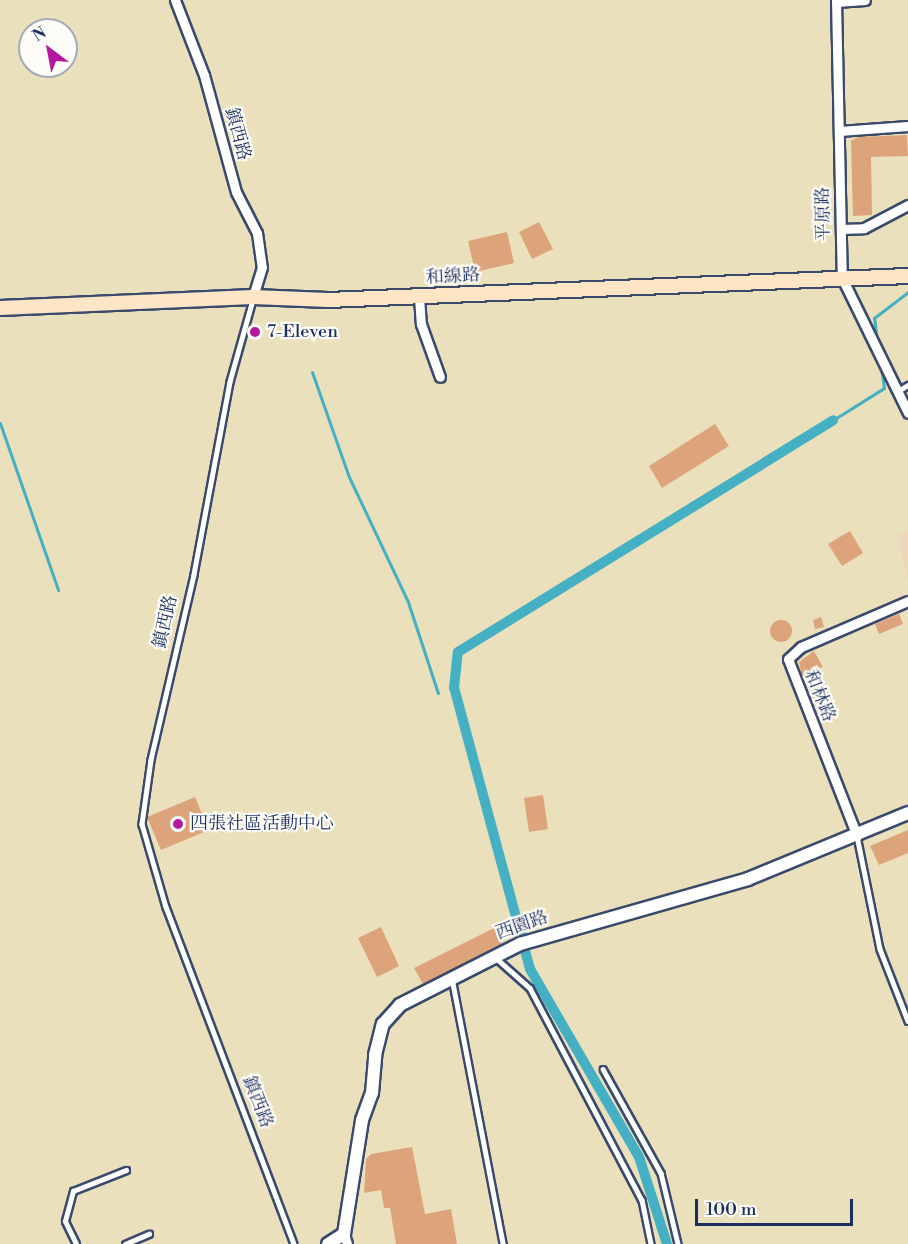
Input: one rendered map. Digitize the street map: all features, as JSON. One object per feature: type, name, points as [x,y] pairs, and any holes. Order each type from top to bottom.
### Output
[{"type":"main road","name":"和線路","points":[[0,308],[254,297],[328,300],[418,297],[908,276]]},
{"type":"street","name":"鎮西路","points":[[175,0],[204,75],[236,192],[257,233],[262,267],[254,297]]},
{"type":"street","points":[[836,1],[865,0]]},
{"type":"street","name":"平原路","points":[[836,1],[842,278],[908,413]]},
{"type":"street","points":[[839,131],[908,126]]},
{"type":"street","points":[[841,230],[864,228],[908,205]]},
{"type":"street","points":[[418,297],[421,324],[440,377]]},
{"type":"street","name":"和林路","points":[[857,836],[788,659],[801,648],[908,602]]},
{"type":"street","name":"西園路","points":[[328,1244],[346,1239],[362,1120],[372,1093],[375,1055],[383,1024],[400,1005],[452,976],[520,944],[748,879],[857,836],[908,813]]},
{"type":"lane","name":"鎮西路","points":[[254,297],[230,382],[194,575],[151,760],[142,824],[166,907],[294,1244]]},
{"type":"lane","points":[[898,392],[908,385]]},
{"type":"lane","points":[[857,836],[880,949],[908,1020]]},
{"type":"lane","points":[[494,956],[530,987],[642,1200],[651,1244]]},
{"type":"lane","points":[[452,976],[502,1244]]},
{"type":"lane","points":[[603,1069],[661,1173],[678,1244]]},
{"type":"lane","points":[[76,1244],[65,1221],[74,1191],[126,1170]]},
{"type":"lane","points":[[125,1244],[149,1234]]},
{"type":"shaded area","points":[[908,530],[908,582],[898,535]]},
{"type":"building","points":[[907,135],[908,156],[871,157],[872,215],[853,216],[851,141],[858,137]]},
{"type":"building","points":[[539,222],[553,249],[532,259],[519,232]]},
{"type":"building","points":[[507,232],[514,263],[475,272],[468,241]]},
{"type":"building","points":[[715,424],[729,446],[662,488],[649,466]]},
{"type":"building","points":[[850,531],[863,553],[842,566],[828,544]]},
{"type":"building","points":[[899,614],[903,624],[879,634],[875,624]]},
{"type":"building","points":[[821,617],[824,627],[815,629],[813,620]]},
{"type":"building","points":[[781,620],[789,623],[792,631],[789,639],[781,642],[773,639],[770,631],[773,623]]},
{"type":"building","points":[[814,651],[823,667],[802,676],[799,662]]},
{"type":"building","points":[[543,795],[548,829],[529,832],[524,798]]},
{"type":"building","name":"四張社區活動中心","points":[[195,797],[209,830],[161,850],[147,817]]},
{"type":"building","points":[[908,830],[908,853],[879,865],[870,846]]},
{"type":"building","points":[[381,927],[399,966],[377,977],[358,938]]},
{"type":"building","points":[[494,928],[502,944],[423,984],[414,968]]},
{"type":"building","points":[[412,1147],[425,1214],[451,1209],[457,1244],[396,1244],[390,1208],[384,1208],[381,1190],[364,1193],[366,1159],[371,1154]]},
{"type":"waterway","points":[[877,341],[874,318],[908,292]]},
{"type":"waterway","points":[[833,420],[884,388],[881,366]]},
{"type":"waterway","points":[[312,372],[349,477],[408,602],[438,693]]},
{"type":"waterway","points":[[667,1244],[639,1157],[530,969],[454,688],[458,652],[833,420]]},
{"type":"waterway","points":[[0,423],[58,590]]},
{"type":"place","name":"7-Eleven","points":[[255,332]]},
{"type":"place","name":"四張社區活動中心","points":[[178,824]]}]
